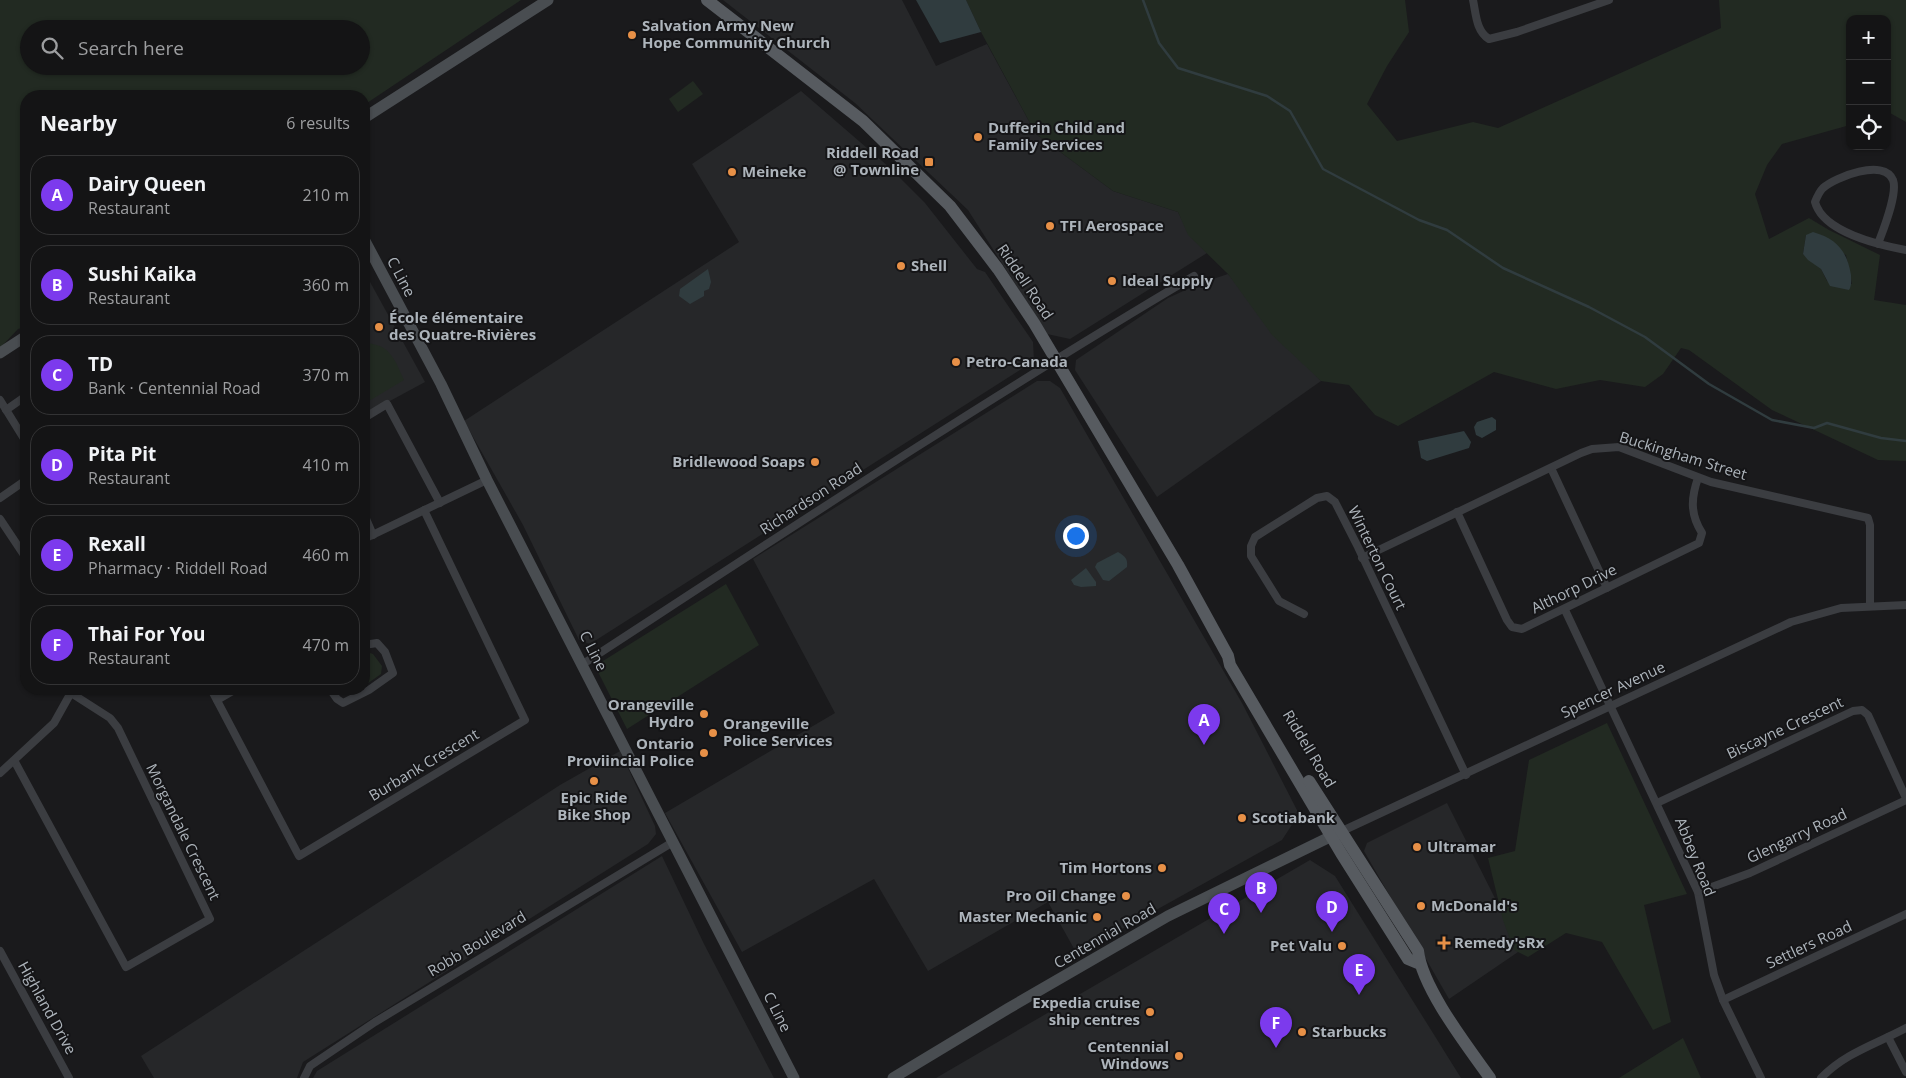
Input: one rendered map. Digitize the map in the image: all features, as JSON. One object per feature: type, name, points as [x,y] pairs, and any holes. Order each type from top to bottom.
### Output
[{"type":"main road","name":"Riddell Road","points":[[708,0],[863,121],[950,206],[998,268],[1055,358],[1178,565],[1228,656],[1230,665],[1336,834],[1408,959],[1420,964],[1455,1030],[1490,1078]]},
{"type":"street","points":[[370,114],[548,0]]},
{"type":"street","points":[[1473,0],[1482,35],[1489,39],[1516,32],[1609,0]]},
{"type":"street","points":[[1878,244],[1894,190],[1892,179],[1887,173],[1872,168],[1823,189],[1816,202],[1818,212],[1827,221],[1865,240],[1878,244],[1906,250]]},
{"type":"street","name":"C Line","points":[[370,250],[441,384],[486,480],[583,664],[794,1078]]},
{"type":"street","name":"Richardson Road","points":[[583,664],[1055,358],[1194,276]]},
{"type":"street","points":[[0,353],[20,340]]},
{"type":"street","points":[[0,400],[20,432]]},
{"type":"street","points":[[6,410],[20,400]]},
{"type":"street","points":[[370,414],[387,404],[440,502]]},
{"type":"street","name":"Buckingham Street","points":[[1362,558],[1592,448],[1619,447],[1698,478],[1868,518],[1870,525],[1870,606]]},
{"type":"street","points":[[1551,468],[1607,588]]},
{"type":"street","name":"Althorp Drive","points":[[1457,512],[1507,620],[1512,627],[1522,629],[1565,610],[1700,543],[1702,533],[1694,521],[1692,510],[1698,478]]},
{"type":"street","points":[[370,537],[486,480]]},
{"type":"street","points":[[0,498],[20,484]]},
{"type":"street","name":"Winterton Court","points":[[1304,614],[1279,601],[1251,556],[1250,546],[1255,538],[1318,498],[1327,496],[1335,502],[1466,775]]},
{"type":"street","name":"Burbank Crescent","points":[[214,695],[299,856],[525,720],[424,510]]},
{"type":"street","points":[[0,519],[20,549]]},
{"type":"street","points":[[370,529],[373,536]]},
{"type":"street","name":"Spencer Avenue","points":[[1336,834],[1791,622],[1824,612],[1870,606],[1906,605]]},
{"type":"street","name":"Abbey Road","points":[[1565,610],[1658,803],[1698,892],[1714,976],[1723,1000],[1761,1078]]},
{"type":"street","points":[[370,645],[377,643],[385,652],[393,673],[370,689]]},
{"type":"street","points":[[0,773],[15,762],[54,723],[70,695]]},
{"type":"street","name":"Morgandale Crescent","points":[[15,762],[126,967],[210,919],[118,728],[110,718],[78,695]]},
{"type":"street","points":[[217,700],[226,695]]},
{"type":"street","points":[[334,695],[343,703],[358,695]]},
{"type":"street","name":"Biscayne Crescent","points":[[1658,803],[1853,711],[1862,710],[1868,715],[1906,799]]},
{"type":"street","name":"Glengarry Road","points":[[1698,892],[1750,873],[1906,799]]},
{"type":"street","name":"Centennial Road","points":[[893,1078],[1168,916],[1336,834]]},
{"type":"street","name":"Robb Boulevard","points":[[304,1078],[310,1066],[375,1022],[673,842]]},
{"type":"street","name":"Settlers Road","points":[[1723,1000],[1906,914]]},
{"type":"street","name":"Highland Drive","points":[[0,951],[70,1078]]},
{"type":"street","points":[[1821,1078],[1848,1056],[1906,1028]]},
{"type":"street","points":[[1888,1037],[1906,1072]]},
{"type":"shaded area","points":[[0,0],[521,0],[370,101],[370,90],[20,90],[20,328],[0,348]]},
{"type":"shaded area","points":[[723,0],[902,0],[936,66],[987,44],[1036,134],[1113,191],[1178,212],[1190,236],[1207,253],[1070,339],[1047,334],[968,210],[855,103]]},
{"type":"shaded area","points":[[916,0],[966,0],[981,32],[940,43]]},
{"type":"shaded area","points":[[966,0],[1405,0],[1409,32],[1387,66],[1367,104],[1397,141],[1473,122],[1498,128],[1721,28],[1719,0],[1906,0],[1906,122],[1891,114],[1891,15],[1846,15],[1846,126],[1782,144],[1767,165],[1755,194],[1769,239],[1809,218],[1880,255],[1874,300],[1906,305],[1906,461],[1878,460],[1772,410],[1689,350],[1681,348],[1663,374],[1645,387],[1600,380],[1556,389],[1494,372],[1398,426],[1375,415],[1349,385],[1321,381],[1272,335],[1228,274],[1188,235],[1178,212],[1113,191],[1036,134],[981,32]],"holes":[[[1806,235],[1846,255],[1852,284],[1827,281],[1821,269],[1803,254]]]},
{"type":"shaded area","points":[[693,81],[703,94],[678,112],[669,99]]},
{"type":"shaded area","points":[[801,91],[889,167],[925,203],[977,269],[985,272],[1033,342],[1034,361],[590,644],[579,640],[523,525],[464,421],[739,242],[692,164]]},
{"type":"shaded area","points":[[1813,232],[1835,242],[1844,253],[1851,275],[1849,290],[1830,286],[1821,269],[1803,254],[1806,235]]},
{"type":"shaded area","points":[[708,269],[711,282],[709,289],[704,291],[704,296],[690,304],[679,296],[680,289]]},
{"type":"shaded area","points":[[1228,274],[1321,381],[1157,497],[1075,370],[1076,360],[1168,298],[1201,283]]},
{"type":"shaded area","name":"École élémentaire des Quatre-Rivières","points":[[370,282],[425,382],[370,412]]},
{"type":"shaded area","points":[[370,344],[380,346],[390,354],[404,380],[370,400]]},
{"type":"shaded area","points":[[1037,381],[1050,381],[1060,388],[1242,703],[1299,814],[1282,840],[1077,954],[1048,902],[928,971],[874,879],[742,952],[665,813],[835,713],[753,559]]},
{"type":"shaded area","points":[[1492,417],[1496,420],[1496,430],[1482,438],[1476,435],[1474,427],[1477,422]]},
{"type":"shaded area","points":[[1464,431],[1471,442],[1469,448],[1427,461],[1421,458],[1418,441]]},
{"type":"shaded area","points":[[1118,552],[1126,558],[1127,567],[1109,581],[1103,580],[1095,567],[1097,563]]},
{"type":"shaded area","points":[[1086,568],[1096,582],[1096,586],[1081,587],[1074,585],[1071,580]]},
{"type":"shaded area","points":[[726,584],[759,645],[627,729],[595,666]]},
{"type":"shaded area","points":[[370,653],[373,654],[382,666],[381,674],[370,682]]},
{"type":"shaded area","points":[[1607,723],[1687,894],[1644,905],[1671,1022],[1653,1030],[1602,942],[1566,933],[1528,957],[1514,950],[1503,920],[1488,858],[1515,851],[1529,760]]},
{"type":"shaded area","points":[[620,751],[655,826],[656,834],[648,844],[303,1062],[297,1078],[154,1078],[141,1056],[560,785]]},
{"type":"shaded area","points":[[1447,803],[1521,950],[1449,999],[1364,851],[1367,843]]},
{"type":"shaded area","points":[[662,856],[704,944],[774,1078],[313,1078],[317,1071]]},
{"type":"shaded area","points":[[1310,860],[1335,876],[1461,1078],[936,1078]]},
{"type":"shaded area","points":[[1683,1038],[1701,1078],[1619,1078]]},
{"type":"waterway","points":[[1143,0],[1159,43],[1178,68],[1267,96],[1290,111],[1323,169],[1419,220],[1447,230],[1503,268],[1589,307],[1645,337],[1709,384],[1772,420],[1814,428],[1827,423],[1881,438],[1906,441]]},
{"type":"place","name":"Salvation Army New Hope Community Church","points":[[632,35]]},
{"type":"place","name":"Dufferin Child and Family Services","points":[[978,137]]},
{"type":"place","name":"Riddell Road @ Townline","points":[[929,162]]},
{"type":"place","name":"Meineke","points":[[732,172]]},
{"type":"place","name":"TFI Aerospace","points":[[1050,226]]},
{"type":"place","name":"Shell","points":[[901,266]]},
{"type":"place","name":"Ideal Supply","points":[[1112,281]]},
{"type":"place","name":"École élémentaire des Quatre-Rivières","points":[[379,327]]},
{"type":"place","name":"Petro-Canada","points":[[956,362]]},
{"type":"place","name":"Bridlewood Soaps","points":[[815,462]]},
{"type":"place","name":"Orangeville Hydro","points":[[704,714]]},
{"type":"place","name":"Orangeville Police Services","points":[[713,733]]},
{"type":"place","name":"Dairy Queen","points":[[1204,745]]},
{"type":"place","name":"Ontario Proviincial Police","points":[[704,753]]},
{"type":"place","name":"Epic Ride Bike Shop","points":[[594,781]]},
{"type":"place","name":"Scotiabank","points":[[1242,818]]},
{"type":"place","name":"Ultramar","points":[[1417,847]]},
{"type":"place","name":"Tim Hortons","points":[[1162,868]]},
{"type":"place","name":"Pro Oil Change","points":[[1126,896]]},
{"type":"place","name":"McDonald's","points":[[1421,906]]},
{"type":"place","name":"Sushi Kaika","points":[[1261,913]]},
{"type":"place","name":"Master Mechanic","points":[[1097,917]]},
{"type":"place","name":"Pita Pit","points":[[1332,932]]},
{"type":"place","name":"TD","points":[[1224,934]]},
{"type":"place","name":"Remedy'sRx","points":[[1444,943]]},
{"type":"place","name":"Pet Valu","points":[[1342,946]]},
{"type":"place","name":"Rexall","points":[[1359,995]]},
{"type":"place","name":"Expedia cruise ship centres","points":[[1150,1012]]},
{"type":"place","name":"Starbucks","points":[[1302,1032]]},
{"type":"place","name":"Thai For You","points":[[1276,1048]]},
{"type":"place","name":"Centennial Windows","points":[[1179,1056]]}]
